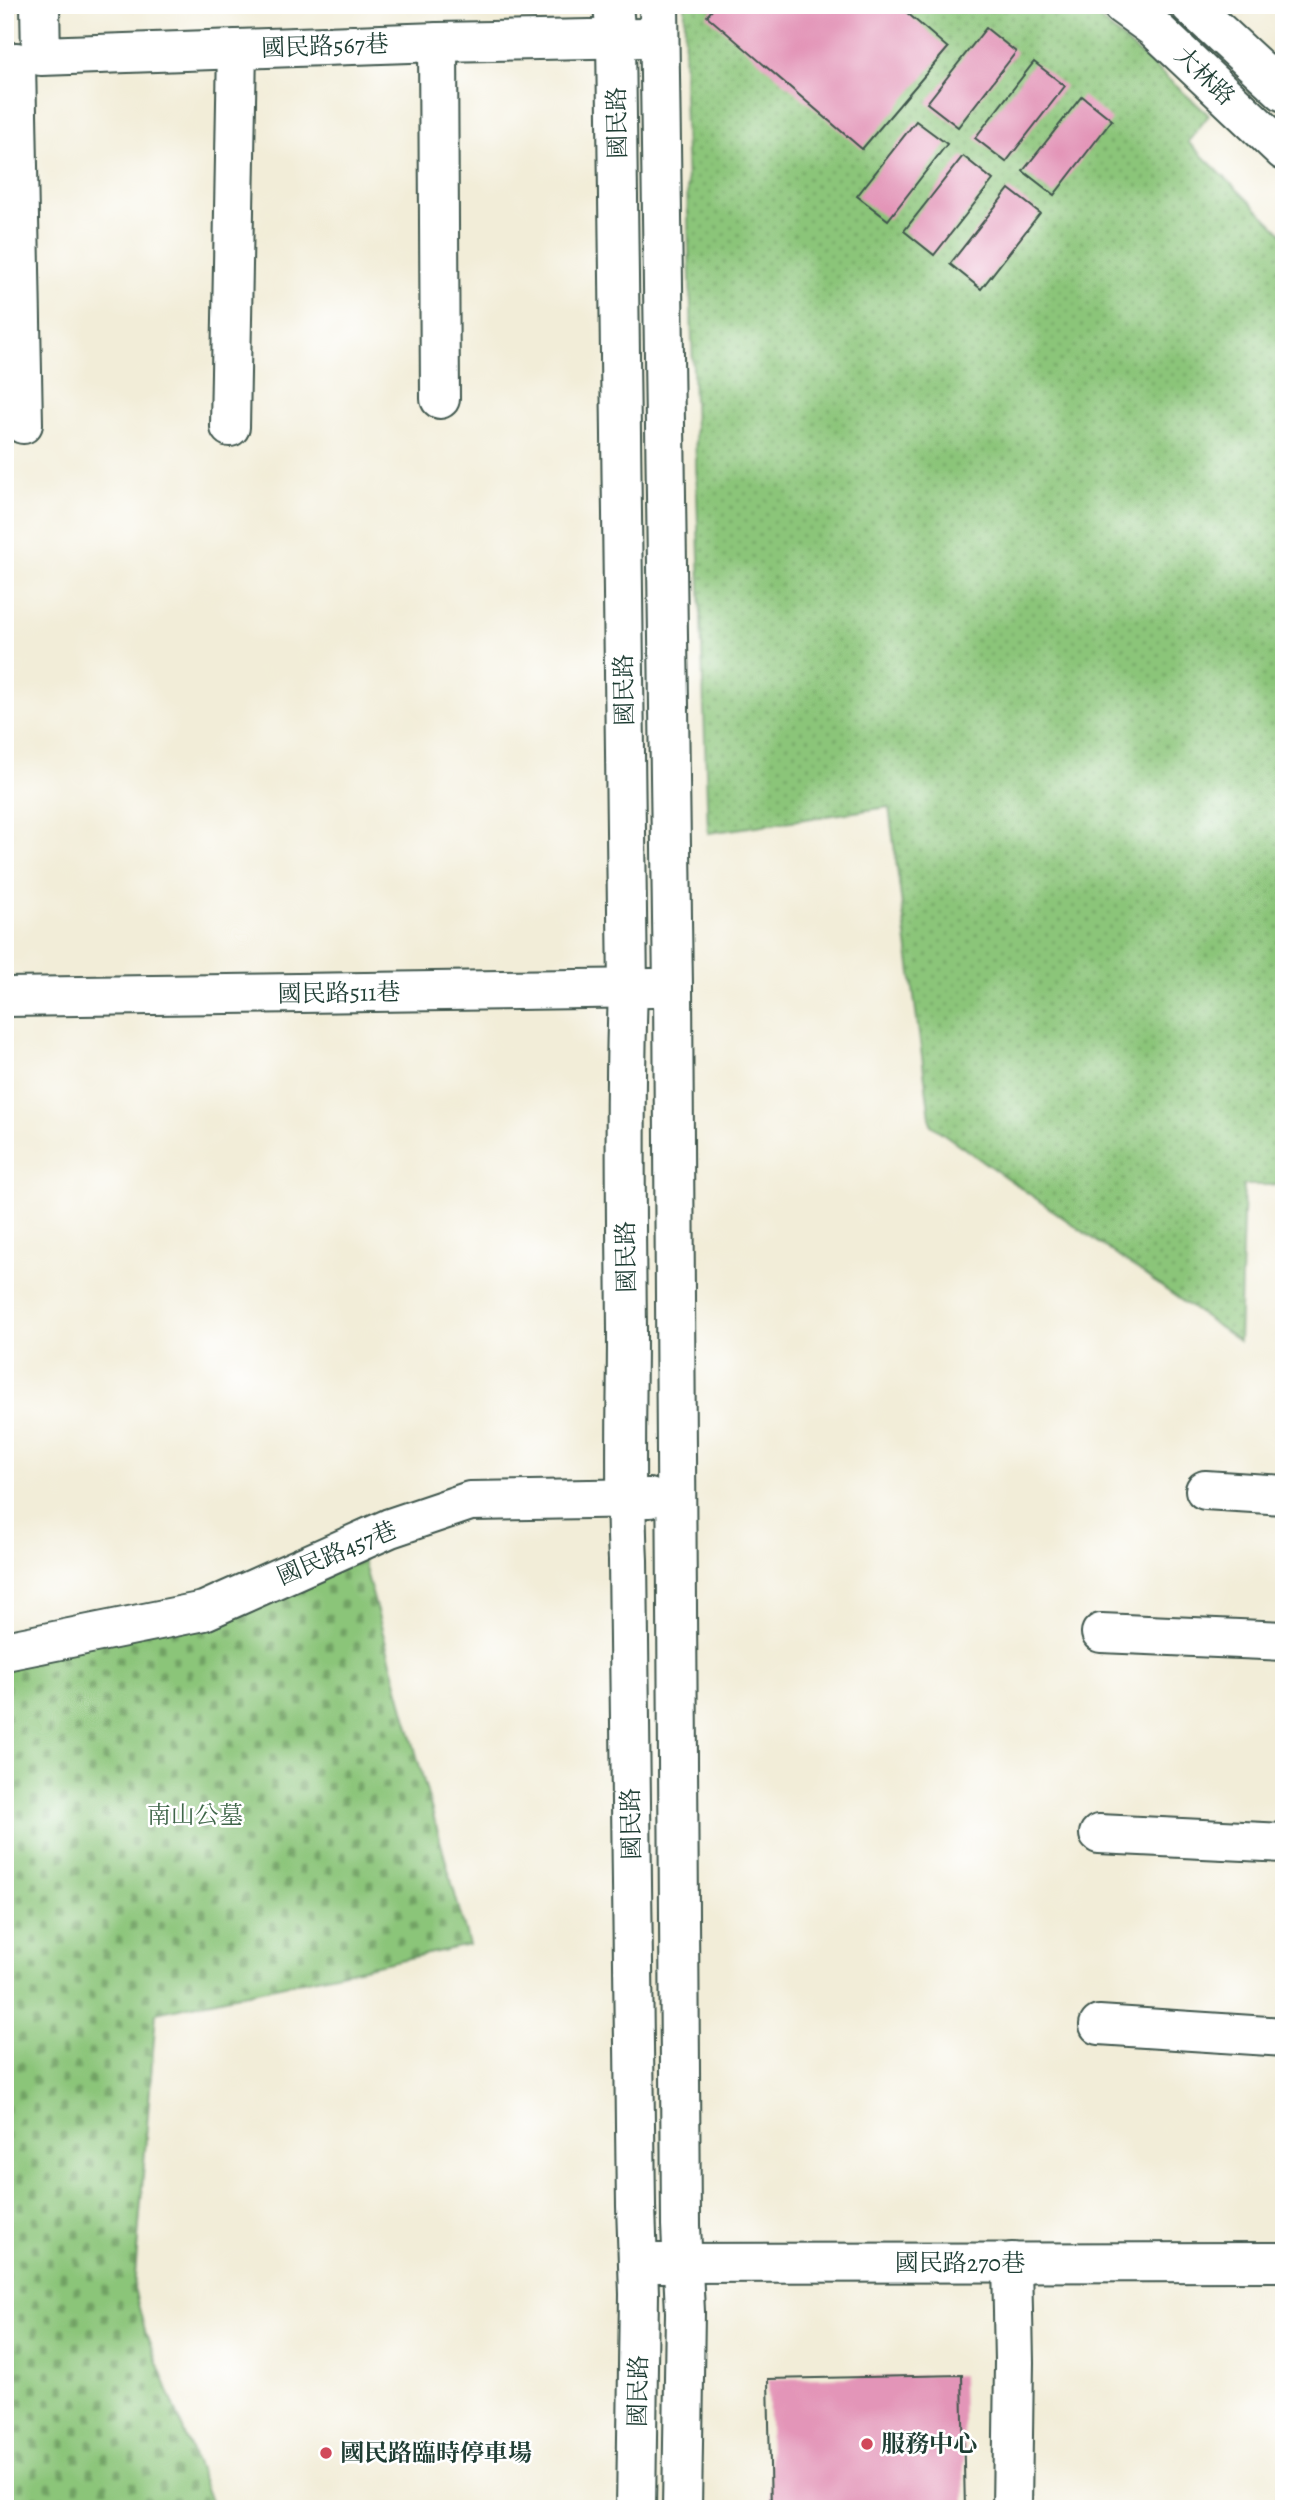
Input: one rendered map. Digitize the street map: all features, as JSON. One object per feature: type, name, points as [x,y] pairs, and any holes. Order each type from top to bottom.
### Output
[{"type":"street","points":[[23,424],[21,61],[40,5]]},
{"type":"street","name":"大林路","points":[[1122,5],[1164,16],[1284,151]]},
{"type":"street","points":[[1190,5],[1284,92]]},
{"type":"street","name":"國民路567巷","points":[[21,61],[237,49],[438,42],[615,22],[659,21]]},
{"type":"street","name":"國民路","points":[[659,21],[673,987],[679,2016],[685,2312],[682,2509]]},
{"type":"street","name":"國民路","points":[[615,22],[628,990],[624,1106],[627,1333],[625,1498],[639,2294],[636,2509]]},
{"type":"street","points":[[438,42],[440,399]]},
{"type":"street","points":[[230,427],[237,49]]},
{"type":"street","name":"國民路511巷","points":[[5,997],[628,990],[673,987]]},
{"type":"street","points":[[1205,1490],[1284,1495]]},
{"type":"street","name":"國民路457巷","points":[[5,1651],[204,1611],[390,1528],[470,1501],[675,1498]]},
{"type":"street","points":[[1101,1633],[1284,1641]]},
{"type":"street","points":[[1099,1834],[1284,1843]]},
{"type":"street","points":[[634,2015],[679,2016]]},
{"type":"street","points":[[1099,2025],[1284,2037]]},
{"type":"street","points":[[1012,2262],[1012,2509]]},
{"type":"street","name":"國民路270巷","points":[[637,2263],[1284,2262]]},
{"type":"green space","points":[[685,5],[1084,5],[1209,115],[1188,142],[1284,235],[1284,1185],[1244,1185],[1239,1341],[931,1125],[889,807],[708,833],[684,94]]},
{"type":"green space","name":"南山公墓","points":[[362,1557],[469,1945],[156,2013],[134,2289],[145,2331],[214,2509],[5,2509],[5,1665]]},
{"type":"building","points":[[716,5],[898,5],[948,48],[862,149],[707,16]]},
{"type":"building","points":[[986,28],[1016,52],[958,127],[927,103]]},
{"type":"building","points":[[1034,62],[1065,86],[1006,162],[975,138]]},
{"type":"building","points":[[1082,96],[1112,120],[1054,195],[1023,171]]},
{"type":"building","points":[[916,121],[947,144],[888,220],[857,196]]},
{"type":"building","points":[[963,156],[993,180],[934,255],[904,231]]},
{"type":"building","points":[[1009,189],[1040,213],[981,289],[950,264]]},
{"type":"building","name":"服務中心","points":[[962,2375],[965,2509],[771,2509],[768,2379]]},
{"type":"place","name":"服務中心","points":[[867,2444]]},
{"type":"place","name":"國民路臨時停車場","points":[[326,2453]]}]
